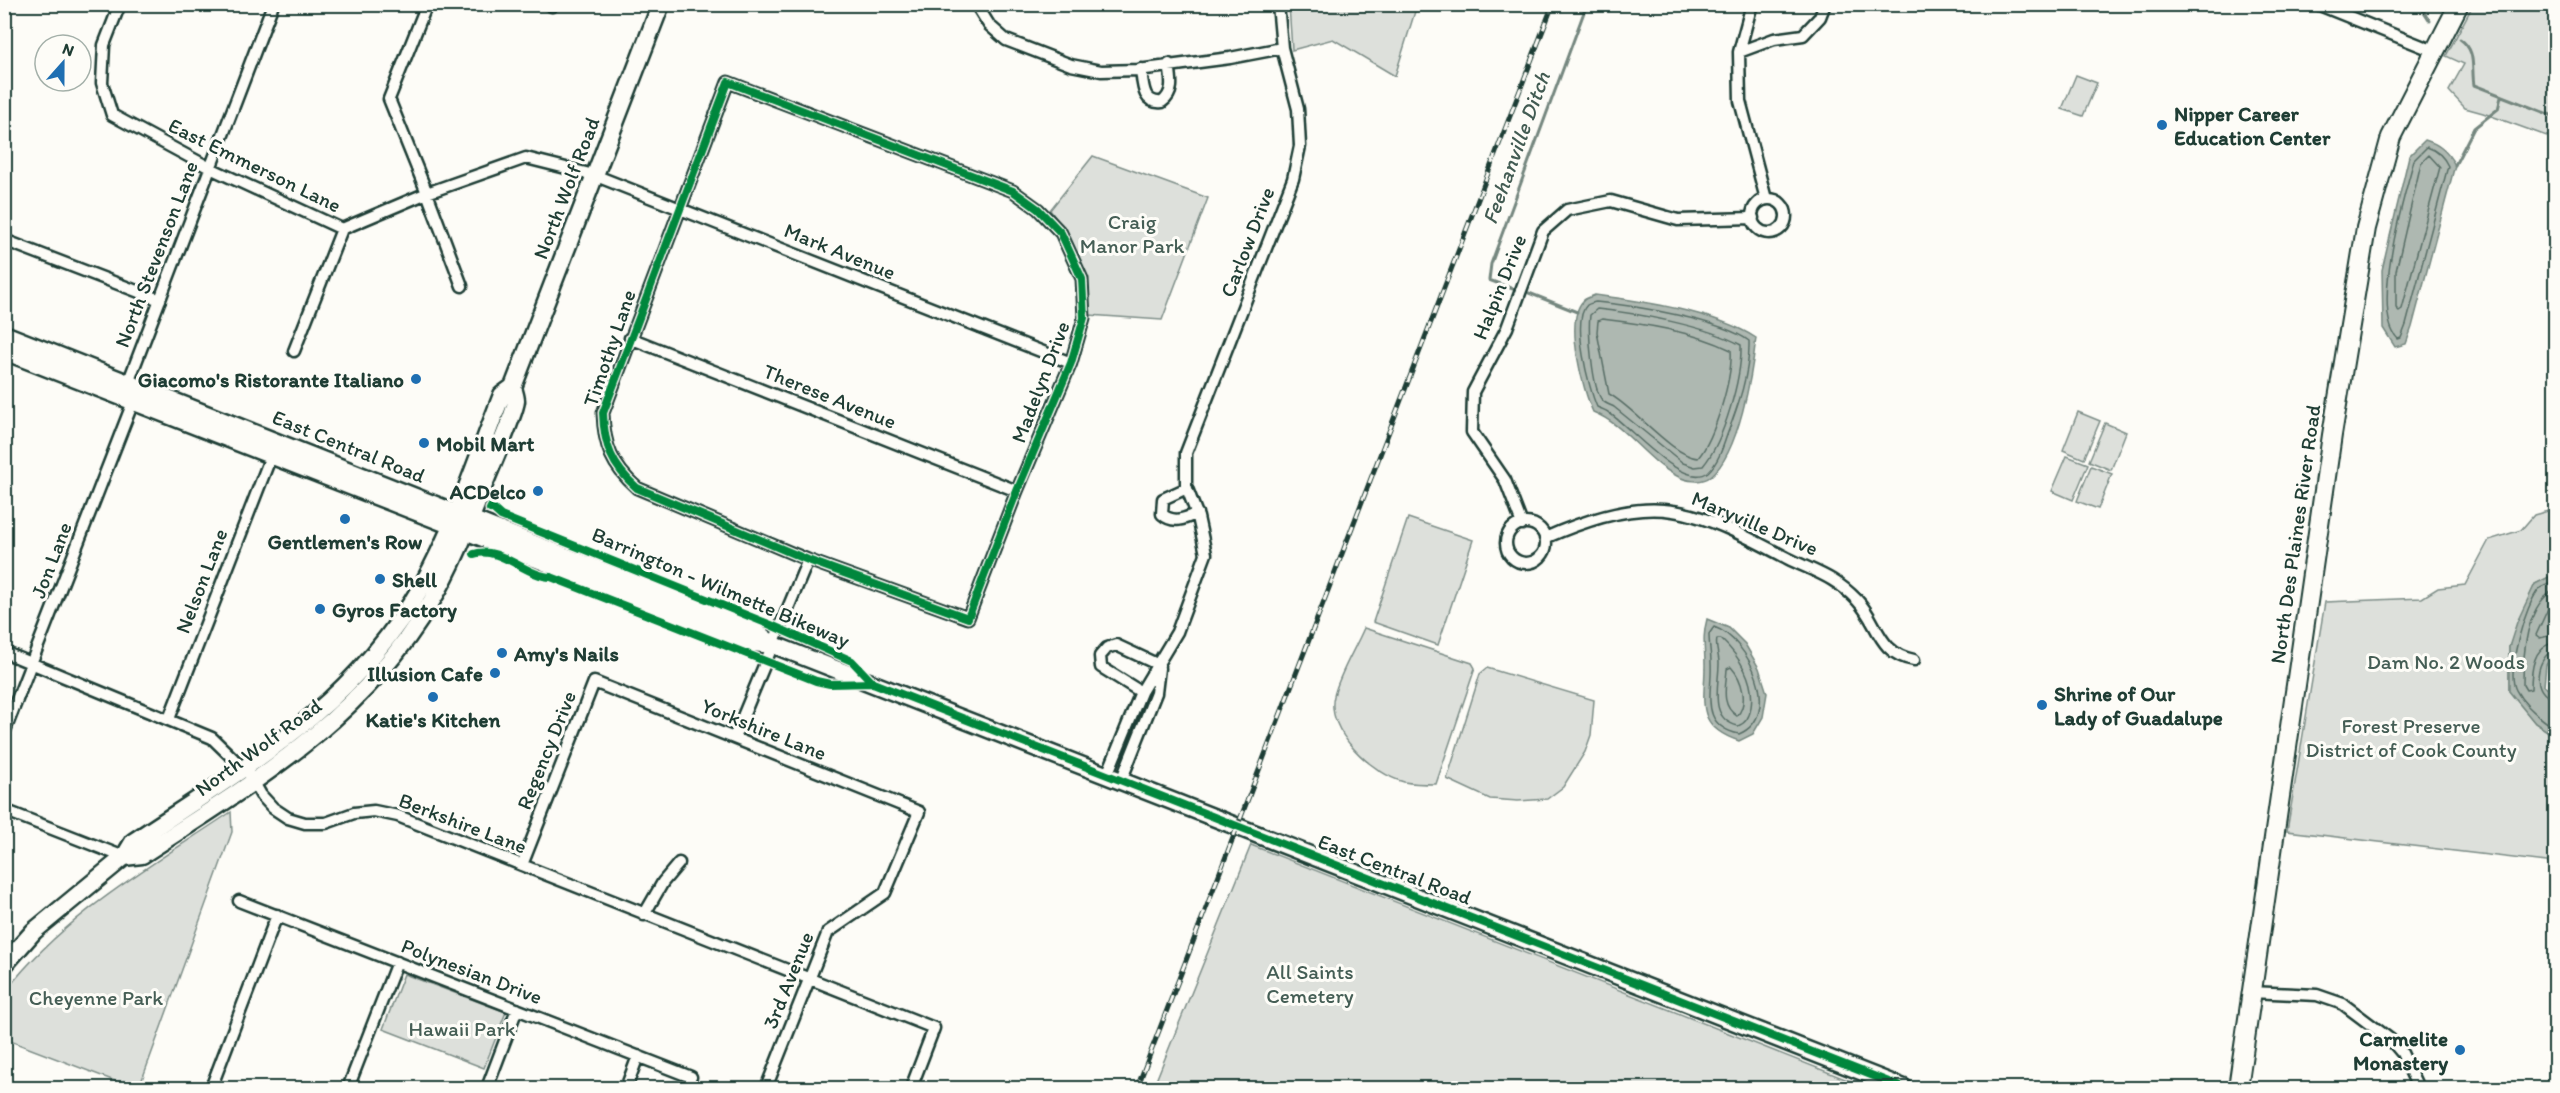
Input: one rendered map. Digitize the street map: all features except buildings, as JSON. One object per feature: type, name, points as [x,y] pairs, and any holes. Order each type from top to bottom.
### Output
[{"type":"main road","name":"North Wolf Road","points":[[4,965],[34,931],[124,857],[133,842],[248,775],[313,717],[351,682],[373,657],[417,594],[460,522],[502,394],[513,387],[661,4]]},
{"type":"main road","name":"North Des Plaines River Road","points":[[2238,1089],[2250,992],[2332,435],[2366,228],[2391,137],[2458,4]]},
{"type":"main road","name":"East Central Road","points":[[4,334],[128,383],[460,522]]},
{"type":"main road","name":"East Central Road","points":[[4,351],[271,456],[460,522],[756,632],[774,645],[1904,1089]]},
{"type":"street","name":"East Emmerson Lane","points":[[120,4],[104,45],[102,83],[112,115],[210,168],[342,229],[526,158],[594,175]]},
{"type":"street","name":"North Stevenson Lane","points":[[128,383],[273,4]]},
{"type":"street","points":[[427,4],[389,99],[462,286]]},
{"type":"street","points":[[976,4],[989,25],[1006,40],[1071,65],[1101,71],[1141,69],[1230,58],[1282,48]]},
{"type":"street","name":"Carlow Drive","points":[[1114,778],[1141,692],[1177,632],[1206,554],[1197,513],[1187,488],[1186,453],[1295,168],[1300,146],[1298,109],[1282,48],[1278,4]]},
{"type":"street","points":[[1752,4],[1739,52],[1740,102],[1766,199]]},
{"type":"street","points":[[1739,52],[1774,39],[1803,35],[1820,17],[1825,4]]},
{"type":"street","points":[[2317,4],[2434,51]]},
{"type":"street","points":[[1141,69],[1146,96],[1150,101],[1162,102],[1171,88],[1169,64]]},
{"type":"street","name":"Timothy Lane","points":[[728,82],[603,413],[604,437],[615,463],[625,477],[638,488],[808,560],[968,618]]},
{"type":"street","name":"Madelyn Drive","points":[[728,82],[1013,191],[1038,209],[1061,232],[1082,279],[1084,318],[1071,363],[1017,490],[968,618]]},
{"type":"street","name":"Mark Avenue","points":[[594,175],[1071,363]]},
{"type":"street","points":[[1766,199],[1776,200],[1783,207],[1786,216],[1783,225],[1775,231],[1765,232],[1757,227],[1753,218],[1755,206],[1766,199]]},
{"type":"street","name":"Halpin Drive","points":[[1522,524],[1505,480],[1472,432],[1473,392],[1507,328],[1543,231],[1568,210],[1611,201],[1678,220],[1753,218]]},
{"type":"street","points":[[294,351],[342,229]]},
{"type":"street","points":[[4,240],[160,300]]},
{"type":"street","name":"Therese Avenue","points":[[630,338],[1017,490]]},
{"type":"street","name":"Jon Lane","points":[[4,733],[133,402]]},
{"type":"street","name":"Nelson Lane","points":[[169,719],[271,456]]},
{"type":"street","points":[[1187,488],[1163,499],[1162,514],[1167,519],[1177,520],[1197,513]]},
{"type":"street","name":"Maryville Drive","points":[[1545,538],[1562,530],[1627,511],[1658,509],[1693,516],[1756,541],[1837,581],[1866,609],[1882,641],[1891,651],[1914,660]]},
{"type":"street","points":[[1522,524],[1533,525],[1545,538],[1544,551],[1535,561],[1522,563],[1516,561],[1507,550],[1507,537],[1515,527],[1522,524]]},
{"type":"street","points":[[734,738],[808,560]]},
{"type":"street","points":[[1141,692],[1101,667],[1101,656],[1107,648],[1116,645],[1159,665]]},
{"type":"street","name":"Berkshire Lane","points":[[4,652],[212,738],[248,775],[273,808],[288,818],[305,823],[326,823],[354,813],[374,811],[398,816],[934,1028],[911,1089]]},
{"type":"street","name":"Carlow Drive","points":[[1114,778],[1156,693],[1159,665]]},
{"type":"street","name":"Yorkshire Lane","points":[[594,682],[919,812]]},
{"type":"street","name":"Regency Drive","points":[[522,866],[594,682]]},
{"type":"street","points":[[4,810],[124,857]]},
{"type":"street","name":"3rd Avenue","points":[[766,1089],[828,932],[885,894],[919,812]]},
{"type":"street","points":[[644,915],[663,882],[679,863]]},
{"type":"street","name":"Polynesian Drive","points":[[239,901],[692,1077]]},
{"type":"street","points":[[211,1089],[277,915]]},
{"type":"street","points":[[348,1089],[397,962]]},
{"type":"street","points":[[2250,992],[2317,995],[2343,1004],[2391,1041],[2402,1053],[2418,1089]]},
{"type":"street","points":[[487,1089],[517,1009]]},
{"type":"street","points":[[626,1089],[638,1056]]},
{"type":"green space","points":[[1289,4],[1417,5],[1395,76],[1333,39],[1292,50]]},
{"type":"green space","points":[[2473,5],[2555,5],[2555,139],[2465,108],[2449,91],[2464,64],[2446,56]]},
{"type":"green space","points":[[2076,75],[2097,83],[2083,116],[2062,109]]},
{"type":"green space","name":"Craig Manor Park","points":[[1093,156],[1208,198],[1162,320],[1089,315],[1083,272],[1067,235],[1050,210]]},
{"type":"green space","points":[[2078,412],[2100,421],[2084,459],[2063,450]]},
{"type":"green space","points":[[2105,423],[2126,432],[2111,470],[2089,461]]},
{"type":"green space","points":[[2067,456],[2088,464],[2073,500],[2052,491]]},
{"type":"green space","points":[[2091,466],[2112,474],[2098,509],[2077,501]]},
{"type":"green space","name":"Forest Preserve District of Cook County","points":[[2555,509],[2555,574],[2535,584],[2509,647],[2509,691],[2535,723],[2555,736],[2555,863],[2287,831],[2325,602],[2422,598],[2438,588],[2465,585],[2489,540],[2521,530],[2534,515]]},
{"type":"green space","points":[[1408,518],[1473,540],[1438,645],[1373,622]]},
{"type":"green space","points":[[1364,628],[1472,663],[1475,668],[1436,784],[1404,782],[1379,770],[1354,749],[1337,723],[1333,709],[1336,688]]},
{"type":"green space","points":[[1487,668],[1594,700],[1591,735],[1585,752],[1563,787],[1547,799],[1518,801],[1490,799],[1447,779],[1480,674]]},
{"type":"green space","name":"Cheyenne Park","points":[[231,812],[232,832],[139,1088],[133,1088],[5,1039],[5,992],[29,964],[54,939],[110,893]]},
{"type":"green space","name":"All Saints Cemetery","points":[[1251,845],[1868,1088],[1153,1088]]},
{"type":"green space","name":"Hawaii Park","points":[[404,974],[506,1012],[484,1068],[383,1029]]},
{"type":"water","points":[[2425,140],[2442,149],[2455,165],[2412,327],[2406,344],[2395,347],[2383,328],[2382,270],[2409,156]]},
{"type":"water","points":[[1595,295],[1678,309],[1721,321],[1756,338],[1747,391],[1736,432],[1721,465],[1707,479],[1694,481],[1677,476],[1655,461],[1616,425],[1593,412],[1580,372],[1575,324],[1583,301]]},
{"type":"water","points":[[2555,574],[2555,653],[2546,665],[2544,686],[2555,694],[2555,736],[2535,723],[2509,691],[2509,647],[2517,622],[2535,584]]},
{"type":"water","points":[[1707,619],[1729,628],[1745,644],[1759,668],[1767,693],[1763,717],[1753,734],[1739,741],[1715,728],[1708,720],[1705,711],[1704,637]]},
{"type":"waterway","name":"Feehanville Ditch","points":[[1513,289],[1489,280],[1491,264],[1587,4]]},
{"type":"waterway","points":[[2419,4],[2430,21]]},
{"type":"waterway","points":[[2460,39],[2471,54],[2474,85],[2556,117]]},
{"type":"waterway","points":[[2455,165],[2474,128],[2498,109],[2501,97]]},
{"type":"waterway","name":"Feehanville Ditch","points":[[1529,293],[1577,312]]},
{"type":"railway","points":[[1137,1088],[1553,4]]},
{"type":"cycle path","points":[[728,82],[1013,191],[1038,209],[1061,233],[1082,279],[1084,318],[1071,363],[1017,491],[968,618],[808,560],[637,488],[621,472],[611,455],[605,436],[603,413],[728,82]]},
{"type":"cycle path","name":"Barrington - Wilmette Bikeway","points":[[490,509],[491,507],[501,516],[771,625],[852,661],[873,683]]},
{"type":"cycle path","points":[[474,554],[484,552],[503,557],[542,576],[551,577],[816,681],[830,684],[873,683],[1904,1088]]},
{"type":"place","name":"Nipper Career Education Center","points":[[2162,125]]},
{"type":"place","name":"Giacomo's Ristorante Italiano","points":[[416,379]]},
{"type":"place","name":"Mobil Mart","points":[[424,443]]},
{"type":"place","name":"ACDelco","points":[[538,491]]},
{"type":"place","name":"Gentlemen's Row","points":[[345,519]]},
{"type":"place","name":"Shell","points":[[380,579]]},
{"type":"place","name":"Gyros Factory","points":[[320,609]]},
{"type":"place","name":"Amy's Nails","points":[[502,653]]},
{"type":"place","name":"Illusion Cafe","points":[[495,673]]},
{"type":"place","name":"Katie's Kitchen","points":[[433,697]]},
{"type":"place","name":"Shrine of Our Lady of Guadalupe","points":[[2042,705]]},
{"type":"place","name":"Carmelite Monastery","points":[[2460,1050]]},
{"type":"park label","name":"Dam No. 2 Woods","points":[[2446,661]]}]
